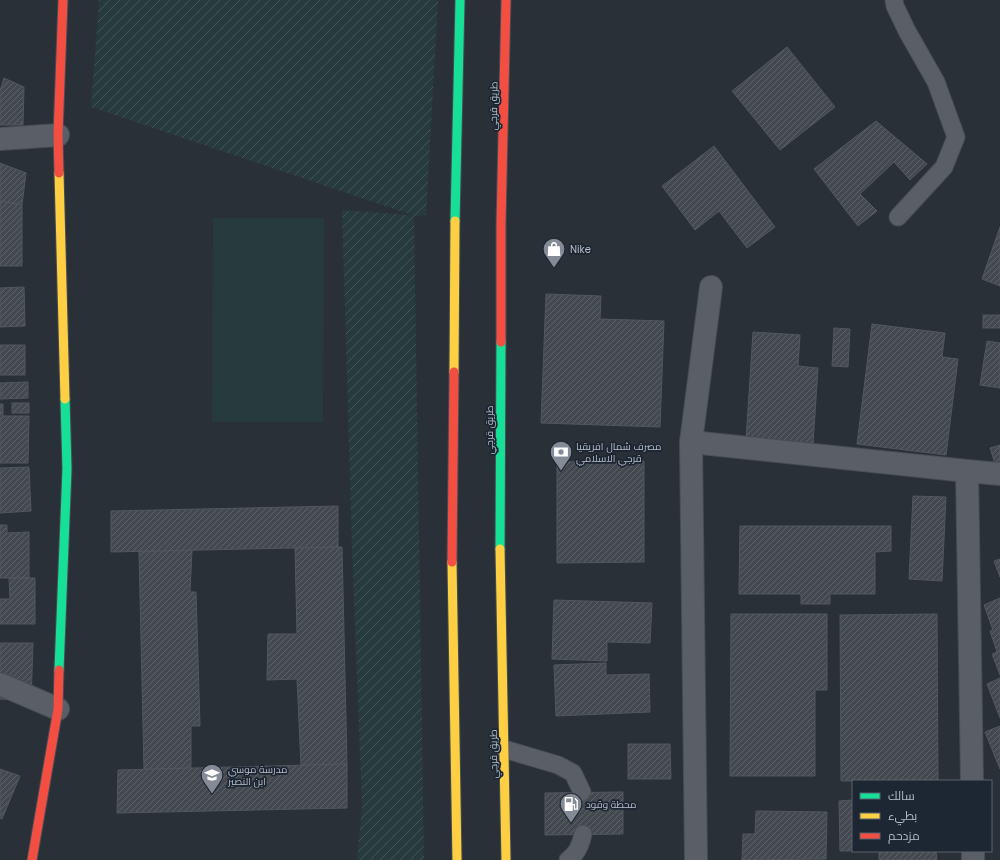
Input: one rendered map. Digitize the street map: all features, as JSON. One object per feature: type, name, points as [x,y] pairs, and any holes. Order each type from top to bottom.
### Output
[{"type":"main road","points":[[32,860],[58,709],[67,469],[58,134],[63,0]]},
{"type":"main road","points":[[457,860],[452,562],[454,210],[460,0]]},
{"type":"main road","name":"طريق قرجي","points":[[506,0],[501,224],[500,466],[500,576],[506,860]]},
{"type":"street","points":[[0,140],[58,134]]},
{"type":"street","points":[[696,860],[691,442],[711,287]]},
{"type":"street","points":[[691,442],[1000,474]]},
{"type":"street","points":[[967,471],[972,780]]},
{"type":"street","points":[[0,684],[58,709]]},
{"type":"lane","points":[[894,0],[895,6],[907,31],[936,82],[956,137],[944,167],[898,217]]},
{"type":"lane","points":[[504,748],[558,765],[573,773],[582,792]]},
{"type":"lane","points":[[568,860],[580,846],[583,834]]},
{"type":"green space","points":[[99,0],[438,0],[426,215],[414,216],[424,860],[357,860],[362,806],[352,546],[342,210],[412,215],[91,107]]},
{"type":"green space","points":[[213,218],[324,218],[323,422],[212,422]]},
{"type":"building","points":[[787,47],[835,107],[780,150],[732,91]]},
{"type":"building","points":[[4,78],[24,87],[23,125],[0,125],[0,91]]},
{"type":"building","points":[[876,121],[927,164],[910,180],[894,162],[860,194],[877,211],[858,226],[814,169]]},
{"type":"building","points":[[714,146],[775,227],[747,248],[719,211],[695,230],[662,186]]},
{"type":"building","points":[[0,163],[26,173],[22,205],[0,201]]},
{"type":"building","points":[[0,201],[22,205],[22,266],[0,266]]},
{"type":"building","points":[[1000,227],[1000,286],[982,279]]},
{"type":"building","points":[[24,287],[25,326],[0,327],[0,288]]},
{"type":"building","points":[[546,294],[601,296],[600,319],[664,321],[660,427],[541,423]]},
{"type":"building","points":[[983,315],[1000,315],[1000,328],[983,328]]},
{"type":"building","points":[[872,324],[945,333],[942,357],[958,359],[946,455],[857,444]]},
{"type":"building","points":[[834,328],[850,329],[848,367],[832,366]]},
{"type":"building","points":[[753,332],[800,335],[798,366],[818,368],[813,444],[746,440]]},
{"type":"building","points":[[987,341],[1000,343],[1000,388],[980,385]]},
{"type":"building","points":[[0,345],[25,345],[25,375],[0,375]]},
{"type":"building","points":[[28,382],[28,398],[0,399],[0,383]]},
{"type":"building","points":[[12,403],[29,403],[29,413],[12,413]]},
{"type":"building","points":[[0,404],[3,404],[3,416],[29,416],[28,463],[0,463]]},
{"type":"building","points":[[1000,445],[1000,472],[998,473],[990,448]]},
{"type":"building","points":[[644,461],[644,562],[557,563],[557,462]]},
{"type":"building","points":[[29,467],[31,511],[0,513],[0,468]]},
{"type":"building","points":[[913,496],[946,497],[942,581],[909,579]]},
{"type":"building","points":[[338,506],[338,547],[111,552],[111,511]]},
{"type":"building","points":[[0,525],[7,525],[7,533],[29,532],[29,578],[0,578]]},
{"type":"building","points":[[740,526],[891,526],[891,551],[875,552],[875,594],[830,594],[830,604],[801,604],[801,594],[739,594]]},
{"type":"building","points":[[342,547],[347,764],[301,766],[297,679],[267,680],[268,634],[297,634],[295,548]]},
{"type":"building","points":[[192,550],[190,592],[196,592],[200,726],[191,726],[191,768],[144,769],[139,552]]},
{"type":"building","points":[[1000,559],[1000,577],[994,561]]},
{"type":"building","points":[[9,578],[35,578],[35,624],[0,624],[0,599],[10,599]]},
{"type":"building","points":[[1000,598],[1000,675],[992,654],[997,652],[990,631],[993,630],[984,605]]},
{"type":"building","points":[[554,600],[652,603],[650,643],[607,642],[607,661],[552,659]]},
{"type":"building","points":[[731,614],[827,614],[827,690],[815,690],[815,776],[730,776]]},
{"type":"building","points":[[937,614],[938,780],[841,781],[840,615]]},
{"type":"building","points":[[0,643],[33,643],[31,701],[0,699]]},
{"type":"building","points":[[606,663],[606,675],[649,674],[650,712],[556,716],[554,665]]},
{"type":"building","points":[[1000,678],[1000,718],[987,684]]},
{"type":"building","points":[[1000,726],[1000,769],[985,732]]},
{"type":"building","points":[[628,744],[670,744],[671,779],[628,779]]},
{"type":"building","points":[[347,764],[347,808],[117,813],[118,770]]},
{"type":"building","points":[[0,769],[20,776],[2,819],[0,818]]},
{"type":"building","points":[[623,792],[623,834],[545,835],[545,793]]},
{"type":"building","points":[[852,800],[852,851],[840,851],[839,801]]},
{"type":"building","points":[[756,811],[827,812],[826,859],[742,860],[743,834],[755,834]]},
{"type":"building","points":[[879,852],[936,852],[937,860],[879,860]]},
{"type":"traffic: fast","points":[[455,221],[460,0]]},
{"type":"traffic: fast","points":[[500,549],[501,342]]},
{"type":"traffic: fast","points":[[59,670],[67,469],[65,399]]},
{"type":"traffic: slow","points":[[59,173],[65,399]]},
{"type":"traffic: slow","points":[[454,372],[455,221]]},
{"type":"traffic: slow","points":[[500,549],[506,860]]},
{"type":"traffic: slow","points":[[452,562],[457,860]]},
{"type":"traffic: jam","points":[[59,173],[58,135],[63,0]]},
{"type":"traffic: jam","points":[[501,342],[501,224],[506,0]]},
{"type":"traffic: jam","points":[[452,562],[454,372]]},
{"type":"traffic: jam","points":[[32,860],[58,709],[59,670]]},
{"type":"place","name":"Nike","points":[[554,268]]},
{"type":"place","name":"مصرف شمال افريقيا قرجي الاسلامي","points":[[561,472]]},
{"type":"place","name":"مدرسة موسي ابن النصير","points":[[212,794]]},
{"type":"place","name":"محطة وقود","points":[[571,824]]}]
